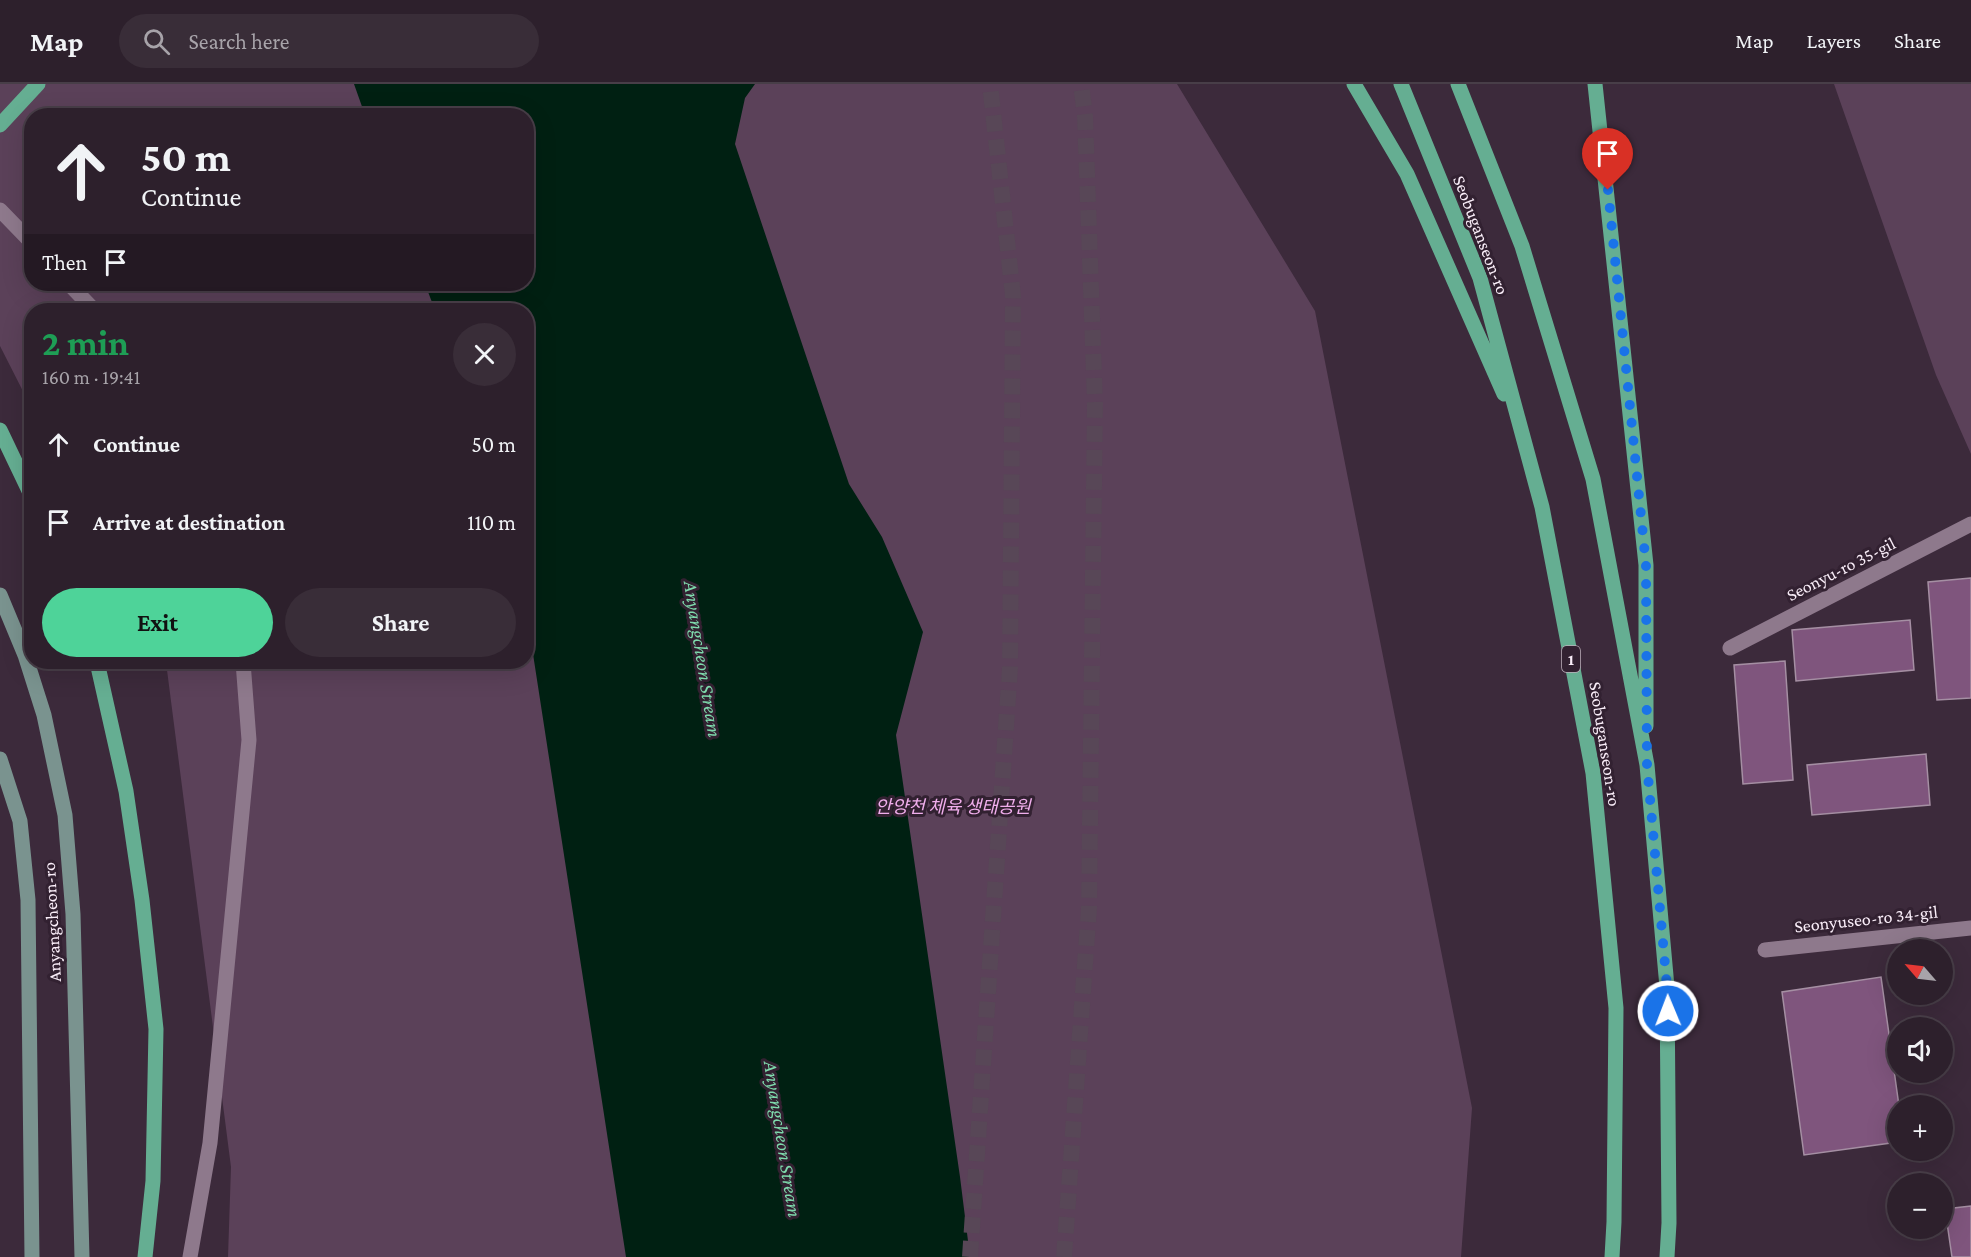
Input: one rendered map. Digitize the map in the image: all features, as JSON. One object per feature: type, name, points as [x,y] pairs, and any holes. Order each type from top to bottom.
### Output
[{"type":"main road","points":[[0,125],[39,84]]},
{"type":"main road","points":[[1354,84],[1407,174],[1525,442]]},
{"type":"main road","name":"Seobuganseon-ro","points":[[1401,84],[1480,278],[1542,507],[1593,773],[1616,1008],[1612,1257]]},
{"type":"main road","name":"Seobuganseon-ro","points":[[1458,84],[1522,246],[1593,479],[1647,765],[1667,987],[1669,1223],[1667,1257]]},
{"type":"main road","points":[[1595,84],[1646,565],[1647,765]]},
{"type":"main road","points":[[0,430],[24,480]]},
{"type":"main road","name":"Anyangcheon-ro","points":[[0,595],[24,654]]},
{"type":"main road","name":"Anyangcheon-ro","points":[[29,669],[44,715],[65,815],[73,914],[82,1257]]},
{"type":"main road","points":[[99,669],[126,791],[142,900],[156,1029],[153,1181],[145,1257]]},
{"type":"main road","name":"Anyangcheon-ro","points":[[0,759],[20,821],[28,900],[32,1257]]},
{"type":"street","points":[[0,210],[24,235]]},
{"type":"street","points":[[76,291],[87,303]]},
{"type":"street","name":"Seonyu-ro 35-gil","points":[[1730,648],[1971,524]]},
{"type":"street","points":[[190,1257],[210,1143],[249,740],[244,669]]},
{"type":"street","name":"Seonyuseo-ro 34-gil","points":[[1765,950],[1971,928]]},
{"type":"green space","name":"안양천 체육 생태공원","points":[[0,84],[1177,84],[1315,311],[1472,1108],[1461,1257],[228,1257],[231,1167],[166,669],[534,669],[534,303],[24,303],[24,393],[0,346]]},
{"type":"green space","points":[[1834,84],[1971,84],[1971,454],[1936,375]]},
{"type":"water","name":"Anyangcheon Stream","points":[[354,84],[755,84],[745,98],[735,144],[849,484],[882,537],[923,632],[896,735],[970,1257],[626,1257],[534,660],[534,303],[432,303],[428,291],[534,291],[534,108],[363,108]]},
{"type":"building","points":[[1971,578],[1971,698],[1937,700],[1928,582]]},
{"type":"building","points":[[1910,620],[1914,670],[1796,681],[1792,630]]},
{"type":"building","points":[[1785,661],[1793,780],[1743,784],[1734,665]]},
{"type":"building","points":[[1926,754],[1930,805],[1812,815],[1807,765]]},
{"type":"building","points":[[1881,977],[1887,1020],[1887,1083],[1896,1083],[1897,1095],[1887,1095],[1887,1144],[1804,1155],[1782,992]]},
{"type":"building","points":[[1971,1206],[1971,1257],[1952,1257],[1949,1239],[1953,1239],[1953,1208]]},
{"type":"tunnel","points":[[970,1257],[1010,668],[1013,296],[990,84]]},
{"type":"tunnel","points":[[1064,1257],[1089,908],[1095,404],[1085,116],[1081,84]]},
{"type":"route","points":[[1608,190],[1646,565],[1647,765],[1668,1011]]}]
